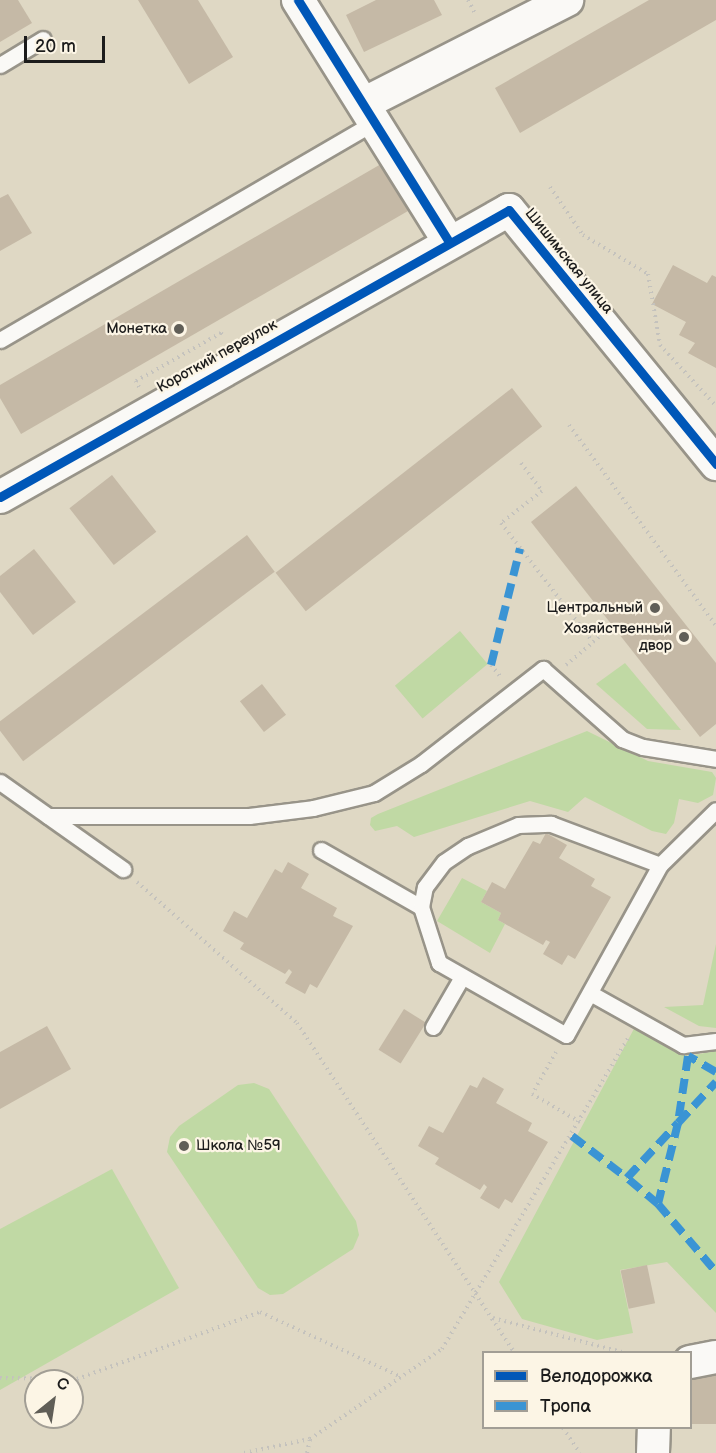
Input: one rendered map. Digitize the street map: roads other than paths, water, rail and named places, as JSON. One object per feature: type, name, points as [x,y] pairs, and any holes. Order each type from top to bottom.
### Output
[{"type":"street","points":[[298,0],[449,242]]},
{"type":"street","points":[[370,112],[567,0]]},
{"type":"street","name":"Шишимская улица","points":[[449,242],[509,210],[716,464]]},
{"type":"street","name":"Короткий переулок","points":[[0,497],[449,242]]},
{"type":"street","points":[[692,1362],[716,1357]]},
{"type":"street","points":[[653,1453],[654,1429]]},
{"type":"lane","points":[[0,66],[43,39]]},
{"type":"lane","points":[[0,340],[370,112]]},
{"type":"lane","points":[[48,816],[249,816],[313,808],[374,793],[421,764],[543,669],[622,739],[644,747],[716,759]]},
{"type":"lane","points":[[0,782],[123,869]]},
{"type":"lane","points":[[660,865],[551,824],[518,825],[468,846],[444,862],[424,887],[421,907],[439,963],[566,1035],[660,865],[716,810]]},
{"type":"lane","points":[[321,850],[421,907]]},
{"type":"lane","points":[[432,1028],[462,978]]},
{"type":"lane","points":[[590,993],[683,1046],[716,1041]]},
{"type":"place","name":"Монетка","points":[[179,329]]},
{"type":"place","name":"Центральный","points":[[655,608]]},
{"type":"place","name":"Хозяйственный двор","points":[[684,637]]},
{"type":"place","name":"Школа №59","points":[[184,1146]]}]
